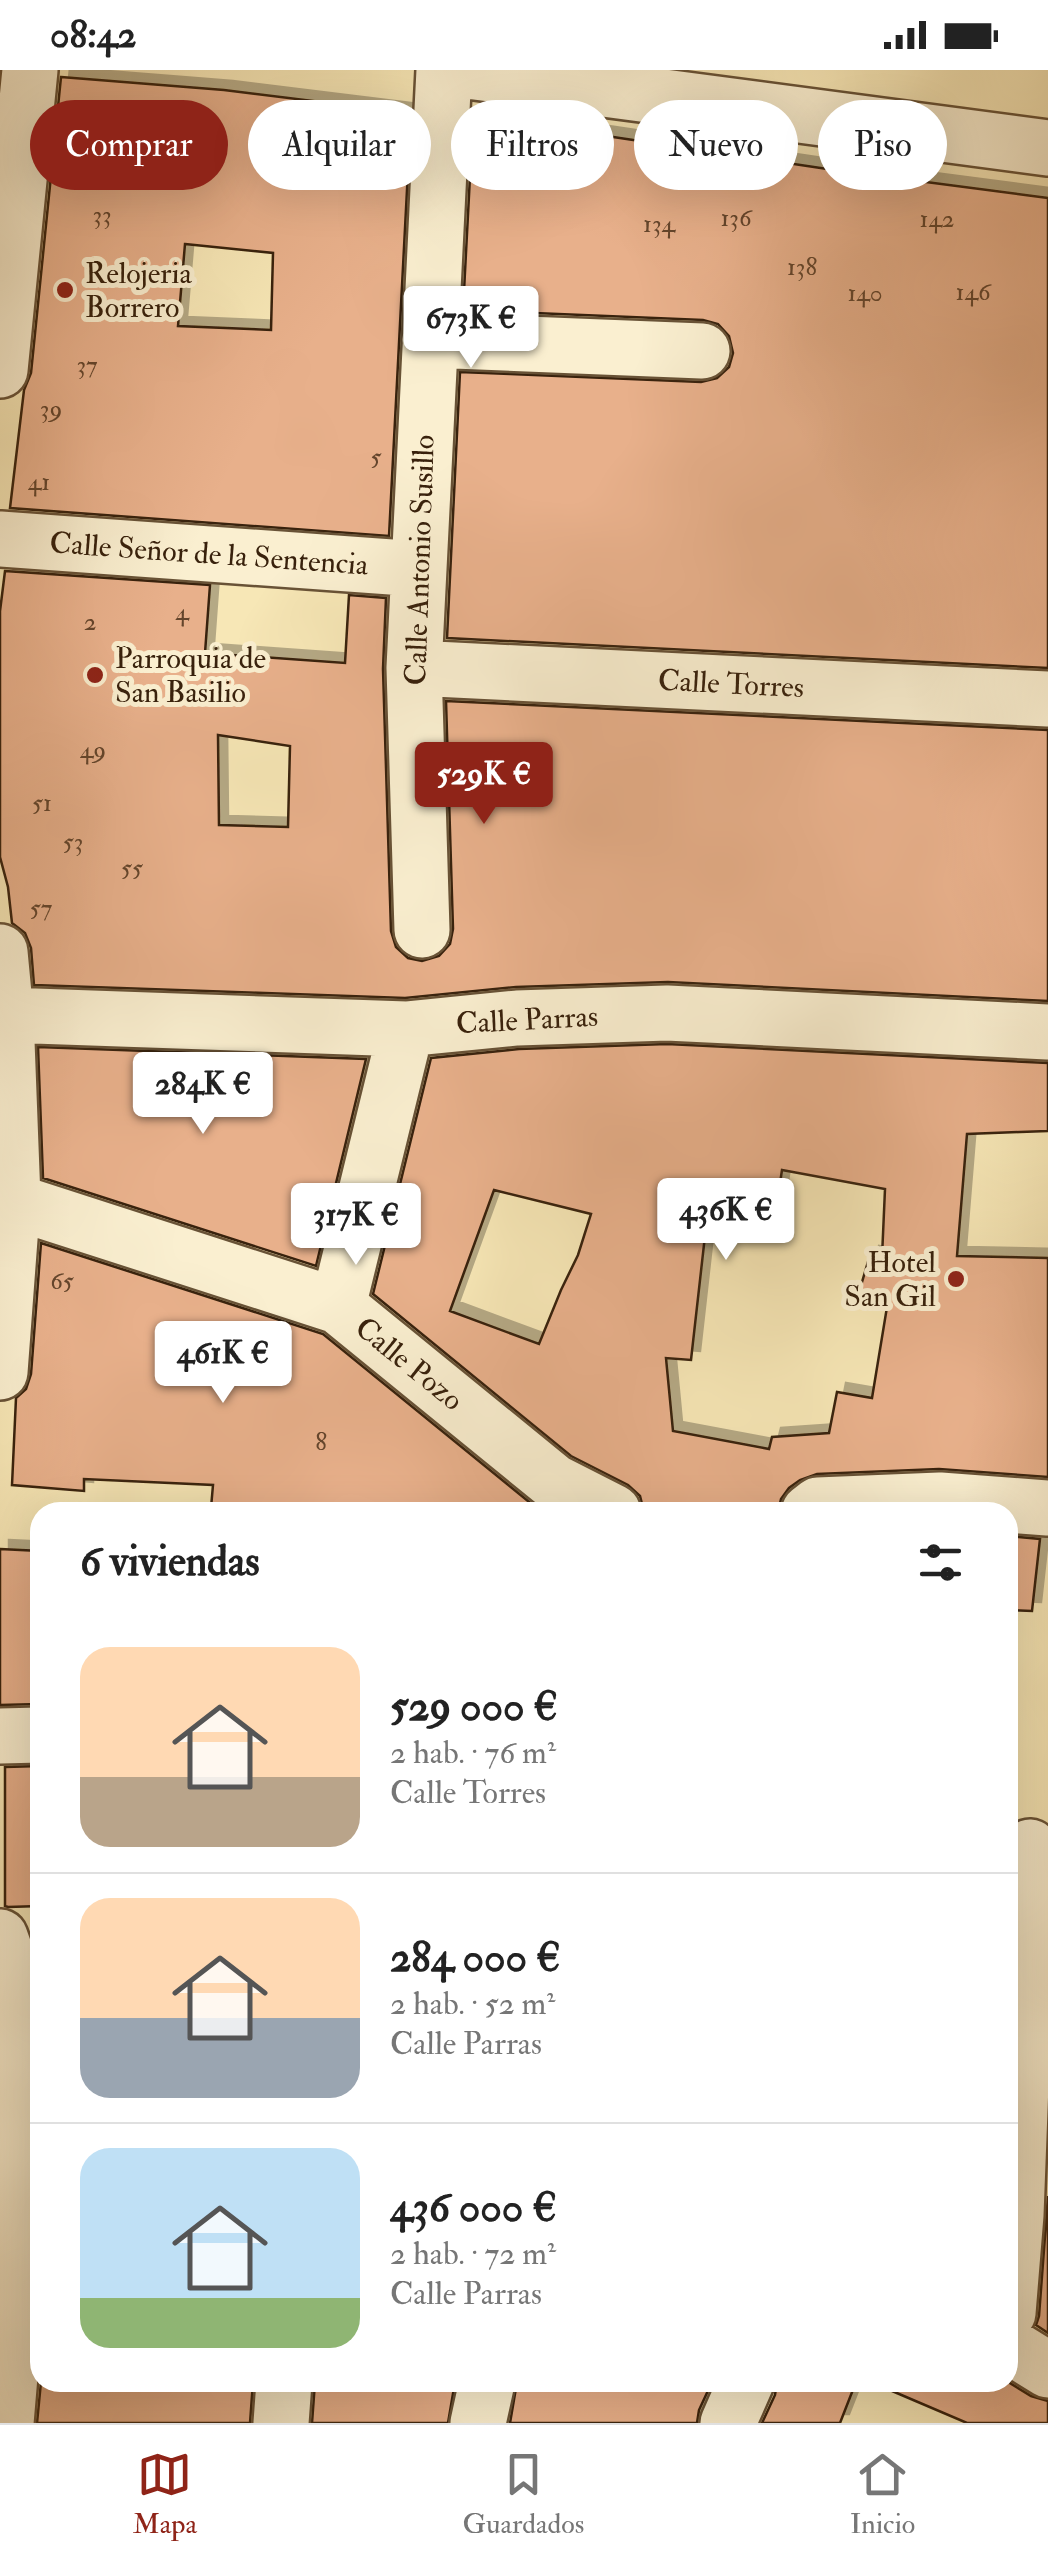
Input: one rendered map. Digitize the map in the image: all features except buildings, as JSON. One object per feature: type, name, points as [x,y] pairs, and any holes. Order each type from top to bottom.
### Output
[{"type":"street","points":[[0,370],[30,70]]},
{"type":"street","name":"Calle Antonio Susillo","points":[[422,930],[414,668],[444,70]]},
{"type":"street","points":[[460,70],[1048,148]]},
{"type":"street","points":[[430,340],[702,350]]},
{"type":"street","name":"Calle Señor de la Sentencia","points":[[0,539],[419,568]]},
{"type":"street","name":"Calle Torres","points":[[414,668],[1048,699]]},
{"type":"street","points":[[0,952],[6,1015],[6,1198],[0,1372]]},
{"type":"street","name":"Calle Parras","points":[[6,1015],[406,1029],[517,1018],[667,1014],[1048,1032]]},
{"type":"street","points":[[338,1306],[406,1029]]},
{"type":"street","name":"Calle Pozo","points":[[6,1198],[338,1306],[550,1497]]},
{"type":"street","points":[[891,1502],[967,1502]]},
{"type":"street","points":[[1018,1506],[1048,1508]]},
{"type":"street","points":[[0,1736],[30,1735]]},
{"type":"street","points":[[1018,2275],[1032,2222],[1029,1847]]},
{"type":"street","points":[[6,2423],[26,2140],[14,1976],[0,1934],[30,1931]]},
{"type":"street","points":[[1018,2350],[1048,2370]]},
{"type":"street","points":[[281,2423],[283,2392]]},
{"type":"street","points":[[478,2423],[485,2392]]},
{"type":"street","points":[[728,2423],[742,2392]]},
{"type":"place","name":"Relojeria Borrero","points":[[65,290]]},
{"type":"place","name":"Parroquia de San Basilio","points":[[95,675]]},
{"type":"place","name":"Hotel San Gil","points":[[956,1279]]}]
